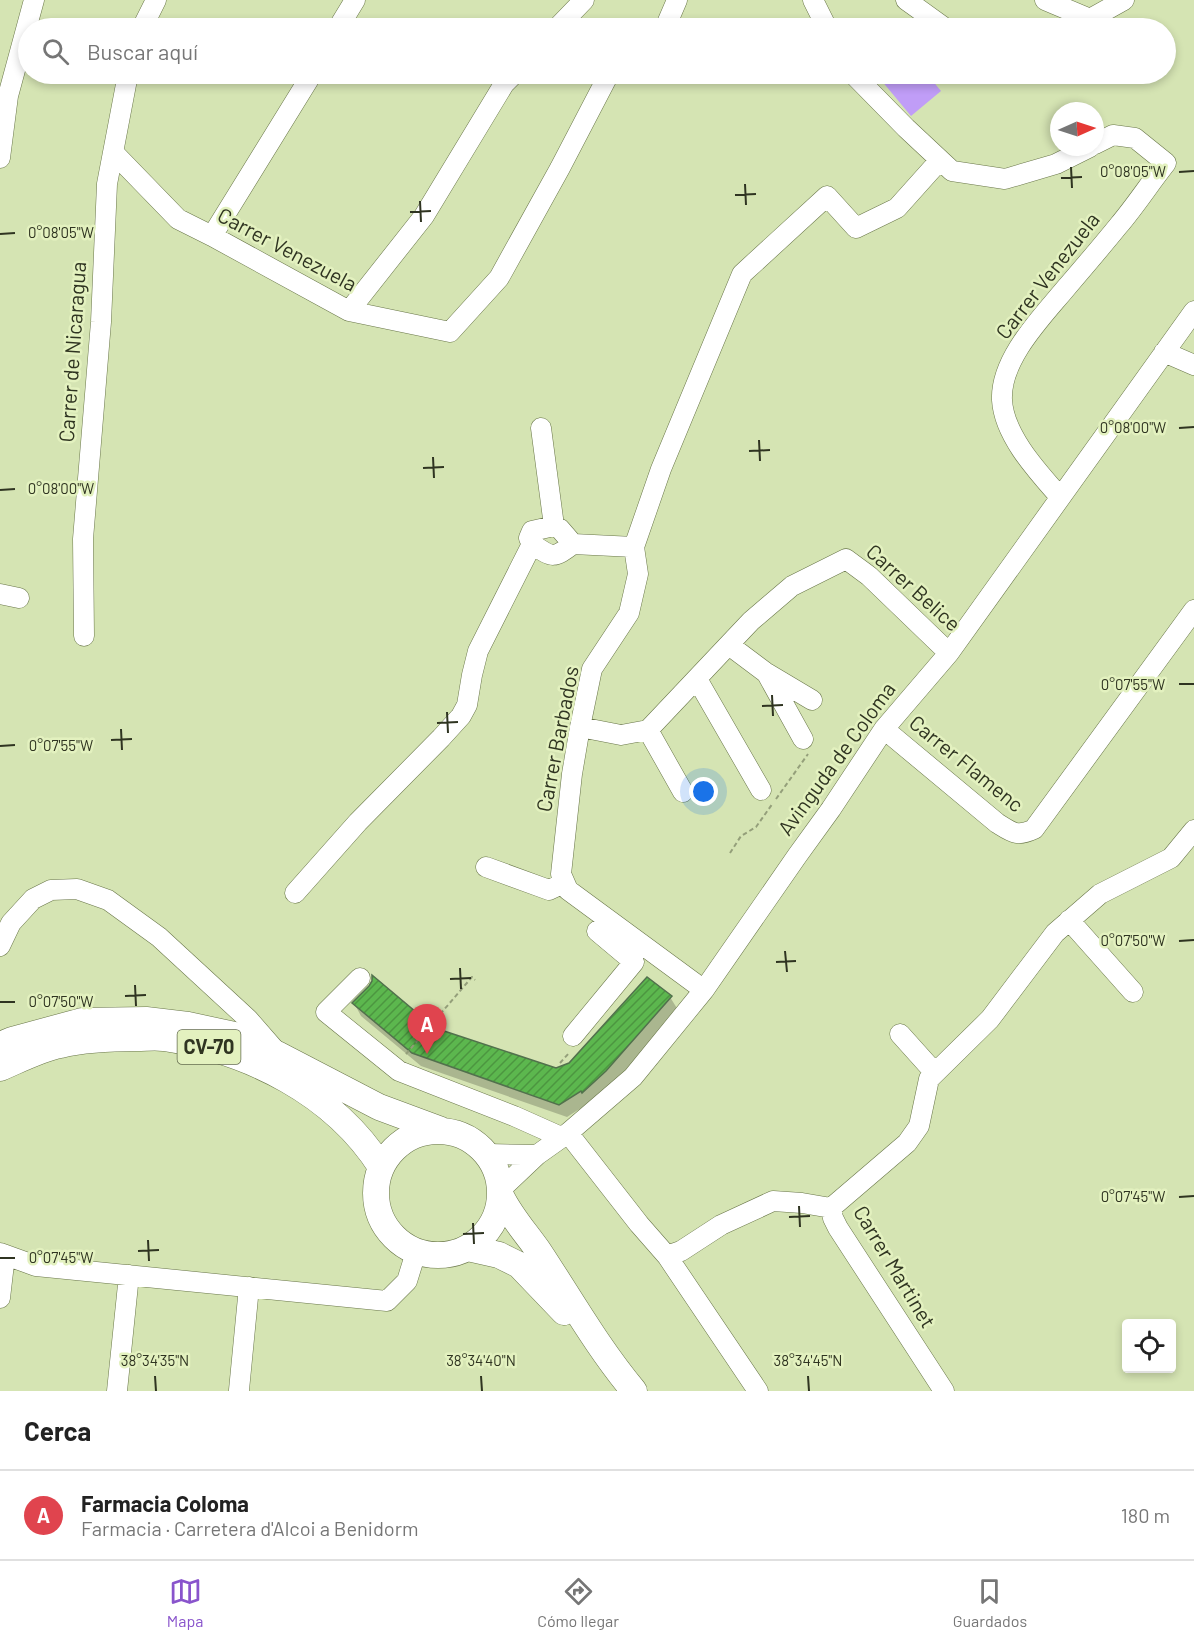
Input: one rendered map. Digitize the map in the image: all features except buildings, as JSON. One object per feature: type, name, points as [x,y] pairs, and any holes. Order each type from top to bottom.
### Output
[{"type":"main road","name":"CV-70","points":[[0,1045],[82,1021],[146,1020],[188,1025],[238,1036],[279,1054],[379,1107],[441,1130],[459,1134],[475,1142],[488,1154]]},
{"type":"main road","name":"CV-70","points":[[0,1068],[58,1045],[108,1038],[162,1038],[213,1048],[262,1067],[310,1093],[347,1124],[367,1146],[381,1167]]},
{"type":"main road","points":[[441,1130],[423,1132],[405,1139],[391,1151],[381,1167],[376,1187],[377,1207],[385,1226],[398,1241],[416,1252],[433,1256],[451,1254],[468,1248],[485,1235],[496,1217],[501,1192]]},
{"type":"main road","points":[[488,1154],[495,1166],[508,1212],[538,1251],[612,1365],[634,1391]]},
{"type":"main road","points":[[468,1248],[499,1255],[519,1265],[561,1308],[618,1391]]},
{"type":"street","points":[[29,18],[34,0]]},
{"type":"street","points":[[147,18],[156,0]]},
{"type":"street","points":[[344,18],[355,0]]},
{"type":"street","points":[[567,18],[584,0]]},
{"type":"street","points":[[669,18],[677,0]]},
{"type":"street","points":[[813,0],[822,18]]},
{"type":"street","points":[[906,0],[931,18]]},
{"type":"street","points":[[1045,0],[1088,18]]},
{"type":"street","points":[[1092,18],[1124,0]]},
{"type":"street","points":[[0,158],[4,99],[18,53]]},
{"type":"street","name":"Carrer de Nicaragua","points":[[84,636],[82,539],[101,322],[107,184],[126,84]]},
{"type":"street","points":[[212,236],[306,84]]},
{"type":"street","points":[[349,311],[424,216],[504,84]]},
{"type":"street","name":"Carrer Venezuela","points":[[113,152],[178,219],[349,311],[450,332],[499,278],[604,84]]},
{"type":"street","points":[[863,84],[952,171],[1005,178],[1056,164],[1072,156]]},
{"type":"street","name":"Carrer Venezuela","points":[[1060,497],[1029,462],[1008,422],[1002,400],[1006,374],[1034,327],[1122,222],[1166,163],[1135,138],[1113,135],[1104,140]]},
{"type":"street","points":[[573,543],[560,554],[551,555],[532,544],[529,538],[532,531],[554,526],[573,543],[634,547],[661,469],[742,274],[827,196],[856,228],[897,208],[940,160]]},
{"type":"street","name":"Avinguda de Coloma","points":[[501,1192],[537,1155],[633,1077],[704,990],[884,729],[949,654],[1194,311]]},
{"type":"street","points":[[1164,352],[1194,365]]},
{"type":"street","points":[[541,428],[554,526]]},
{"type":"street","points":[[295,893],[358,822],[461,716],[467,705],[471,675],[478,651],[532,544]]},
{"type":"street","name":"Carrer Barbados","points":[[564,883],[561,874],[563,847],[580,727],[591,669],[629,613],[638,573],[634,547]]},
{"type":"street","name":"Carrer Belice","points":[[648,730],[751,621],[792,586],[846,559],[868,576],[949,654]]},
{"type":"street","name":"Carrer Flamenc","points":[[884,729],[997,823],[1011,832],[1022,834],[1034,829],[1194,610]]},
{"type":"street","points":[[729,645],[765,672],[812,700]]},
{"type":"street","points":[[765,672],[803,739]]},
{"type":"street","points":[[697,679],[761,790]]},
{"type":"street","points":[[580,727],[621,735],[648,730],[683,792]]},
{"type":"street","points":[[831,1208],[906,1143],[919,1126],[929,1079],[990,1018],[1055,933],[1101,894],[1170,858],[1194,830]]},
{"type":"street","points":[[486,867],[549,890],[564,883],[598,929],[634,962],[573,1036]]},
{"type":"street","points":[[0,946],[11,923],[33,899],[51,890],[77,889],[108,900],[159,937],[248,1019],[279,1054]]},
{"type":"street","points":[[1070,920],[1133,992]]},
{"type":"street","points":[[598,929],[704,990]]},
{"type":"street","points":[[360,978],[326,1011],[399,1071],[564,1135],[667,1256],[758,1391]]},
{"type":"street","points":[[900,1034],[935,1073]]},
{"type":"street","points":[[488,1154],[537,1155]]},
{"type":"street","name":"Carrer Martinet","points":[[667,1256],[681,1251],[721,1225],[773,1201],[831,1208],[838,1228],[944,1391]]},
{"type":"street","points":[[0,1298],[2,1254],[36,1266],[387,1301],[407,1281],[416,1252]]},
{"type":"street","points":[[117,1391],[129,1275]]},
{"type":"street","points":[[239,1390],[249,1287]]},
{"type":"path","points":[[394,1067],[472,977],[475,980]]},
{"type":"shaded area","points":[[884,84],[935,84],[941,91],[911,116]]},
{"type":"place","name":"Farmacia Coloma","points":[[427,1054]]}]
